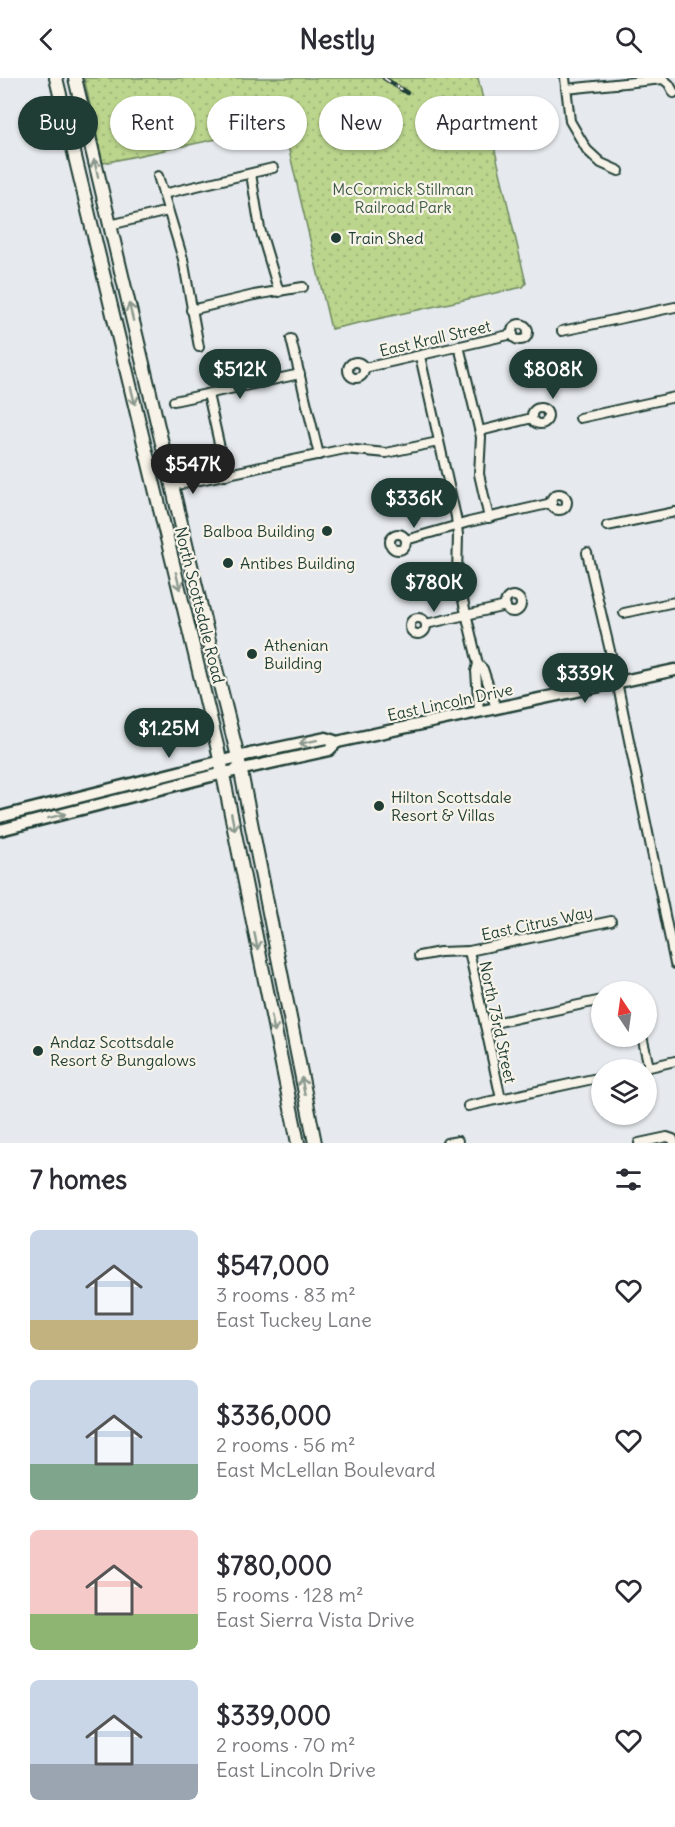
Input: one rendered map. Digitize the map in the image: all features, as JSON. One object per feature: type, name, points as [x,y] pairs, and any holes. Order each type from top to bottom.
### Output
[{"type":"main road","name":"North Scottsdale Road","points":[[56,78],[222,767],[298,1143]]},
{"type":"main road","name":"North Scottsdale Road","points":[[75,78],[241,770],[315,1143]]},
{"type":"main road","points":[[74,152],[87,175],[96,214],[101,221],[110,225],[105,233],[104,242],[112,277],[109,298]]},
{"type":"main road","points":[[138,419],[150,439],[160,477],[172,486],[167,499],[166,534]]},
{"type":"main road","points":[[183,604],[199,600]]},
{"type":"main road","name":"East Lincoln Drive","points":[[0,830],[222,767],[238,757],[326,738],[337,742],[675,670]]},
{"type":"main road","name":"East Lincoln Drive","points":[[0,817],[222,767],[241,770],[329,750],[337,742]]},
{"type":"street","points":[[565,78],[570,121],[587,150],[601,163],[619,171]]},
{"type":"street","points":[[566,89],[663,79],[674,93]]},
{"type":"street","points":[[163,194],[273,168]]},
{"type":"street","points":[[251,174],[260,229],[279,292]]},
{"type":"street","points":[[158,176],[183,259],[199,347]]},
{"type":"street","points":[[110,225],[168,211]]},
{"type":"street","points":[[191,310],[245,297],[303,287]]},
{"type":"street","points":[[562,331],[675,307]]},
{"type":"street","name":"East Krall Street","points":[[364,368],[513,334]]},
{"type":"street","points":[[291,339],[319,455]]},
{"type":"street","points":[[459,346],[480,431],[479,474],[489,518]]},
{"type":"street","points":[[420,356],[457,527],[456,575],[478,664],[476,671],[480,711]]},
{"type":"street","points":[[174,401],[300,374]]},
{"type":"street","points":[[208,394],[226,475]]},
{"type":"street","points":[[580,418],[675,397]]},
{"type":"street","points":[[480,431],[532,418]]},
{"type":"street","points":[[172,486],[345,449],[386,453],[438,442]]},
{"type":"street","points":[[406,540],[552,503]]},
{"type":"street","points":[[607,526],[675,512]]},
{"type":"street","points":[[587,554],[617,683],[675,964]]},
{"type":"street","points":[[624,613],[675,602]]},
{"type":"street","points":[[426,624],[506,606]]},
{"type":"street","points":[[478,664],[483,669],[496,708]]},
{"type":"street","name":"East Citrus Way","points":[[419,956],[440,952],[469,951],[611,921]]},
{"type":"street","name":"North 73rd Street","points":[[469,951],[501,1099]]},
{"type":"street","points":[[485,1025],[591,1002]]},
{"type":"street","points":[[657,1065],[675,1061]]},
{"type":"street","points":[[468,1106],[591,1079]]},
{"type":"street","points":[[639,1143],[668,1137],[673,1141]]},
{"type":"street","points":[[447,1143],[458,1141]]},
{"type":"green space","name":"McCormick Stillman Railroad Park","points":[[84,78],[478,78],[482,96],[415,96],[415,150],[495,150],[526,283],[523,287],[331,329],[289,150],[307,150],[307,96],[207,96],[207,141],[195,144],[195,96],[110,96],[110,150],[165,150],[103,163],[98,141],[98,96],[88,96]]},
{"type":"railway","points":[[384,78],[407,93]]},
{"type":"place","name":"Train Shed","points":[[336,238]]},
{"type":"place","name":"Balboa Building","points":[[327,531]]},
{"type":"place","name":"Antibes Building","points":[[228,563]]},
{"type":"place","name":"Athenian Building","points":[[252,654]]},
{"type":"place","name":"Hilton Scottsdale Resort & Villas","points":[[379,806]]},
{"type":"place","name":"Andaz Scottsdale Resort & Bungalows","points":[[38,1051]]}]
